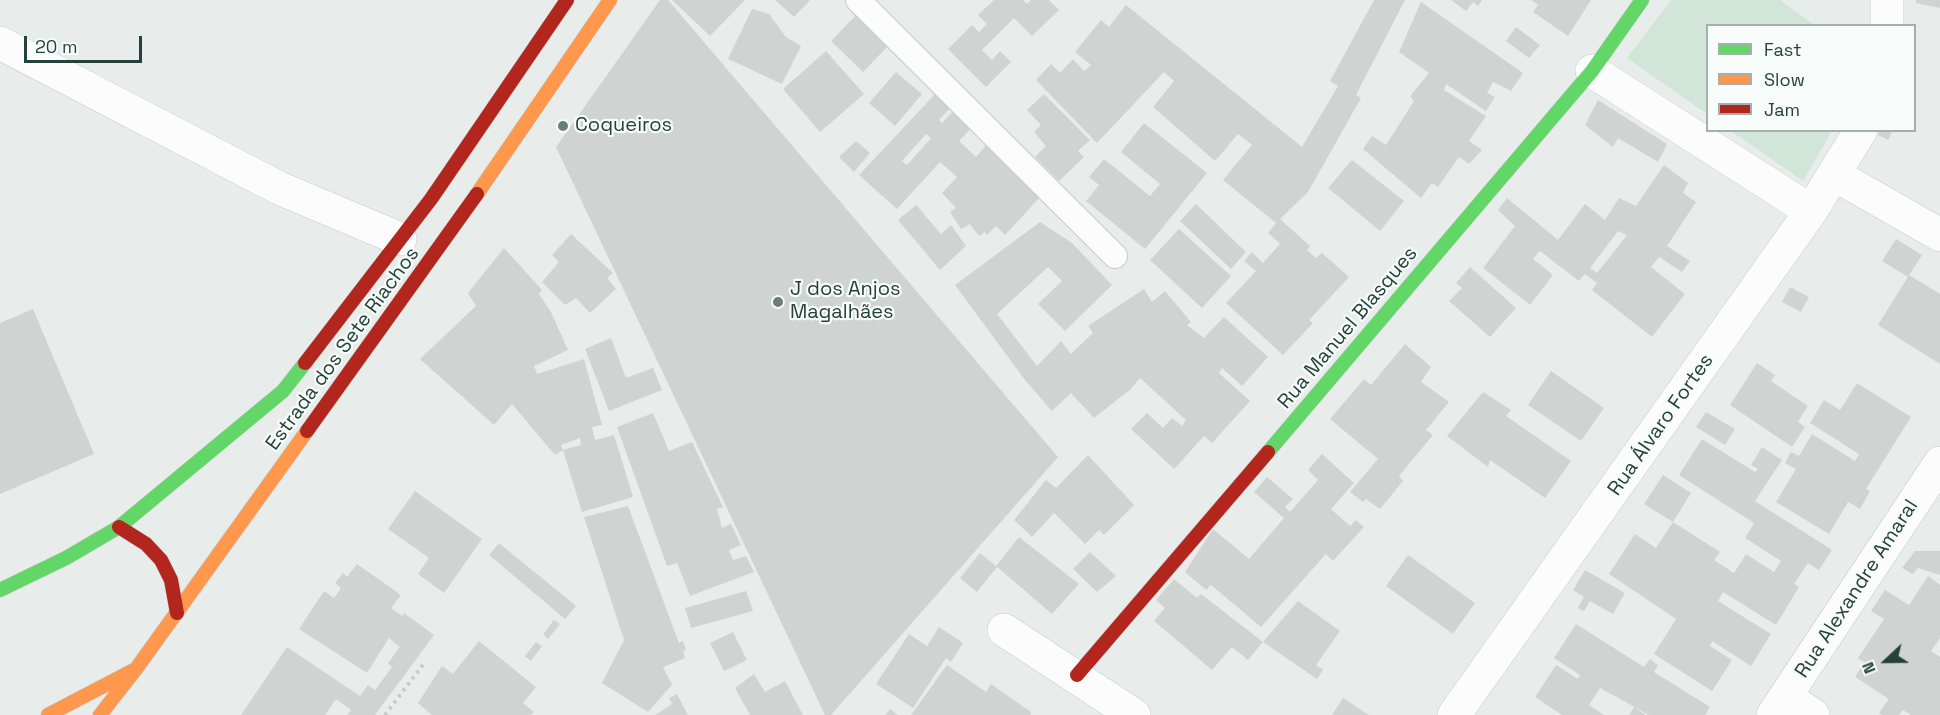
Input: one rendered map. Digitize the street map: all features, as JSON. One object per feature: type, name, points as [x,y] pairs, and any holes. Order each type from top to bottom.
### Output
[{"type":"main road","name":"Estrada dos Sete Riachos","points":[[0,590],[66,558],[119,527],[283,391],[431,199],[567,0]]},
{"type":"main road","name":"Estrada dos Sete Riachos","points":[[100,715],[177,614],[455,226],[609,0]]},
{"type":"main road","name":"Rua Manuel Blasques","points":[[1077,675],[1592,71],[1642,0]]},
{"type":"main road","points":[[119,527],[146,544],[161,560],[171,580],[177,614]]},
{"type":"main road","points":[[48,715],[135,669]]},
{"type":"street","points":[[0,43],[279,188],[400,238]]},
{"type":"street","points":[[1592,71],[1811,210]]},
{"type":"street","name":"Rua Álvaro Fortes","points":[[1454,715],[1811,210],[1860,132]]},
{"type":"street","points":[[1835,175],[1940,236]]},
{"type":"street","name":"Rua Alexandre Amaral","points":[[1779,706],[1934,484]]},
{"type":"street","points":[[1005,630],[1077,675],[1134,715]]},
{"type":"street","points":[[1779,706],[1813,715]]},
{"type":"lane","points":[[858,0],[1115,256]]},
{"type":"path","points":[[385,715],[425,662]]},
{"type":"green space","points":[[1671,0],[1780,0],[1813,24],[1706,24],[1706,113],[1627,58]]},
{"type":"green space","points":[[1732,132],[1831,132],[1803,181]]},
{"type":"building","name":"J dos Anjos Magalhães","points":[[660,0],[668,0],[1058,457],[831,715],[825,715],[556,147]]},
{"type":"building","points":[[672,0],[745,0],[710,36]]},
{"type":"building","points":[[775,0],[810,0],[794,17]]},
{"type":"building","points":[[994,0],[1023,0],[1027,4],[1031,0],[1049,0],[1059,10],[1032,36],[1014,18],[982,50],[992,60],[1000,51],[1011,62],[986,87],[948,49],[972,25],[979,32],[987,24],[978,15]]},
{"type":"building","points":[[1374,0],[1405,0],[1356,95],[1361,98],[1308,192],[1280,219],[1310,246],[1307,250],[1316,258],[1322,253],[1349,277],[1309,320],[1313,323],[1283,355],[1226,303],[1256,271],[1244,261],[1252,252],[1263,263],[1280,244],[1268,233],[1276,223],[1223,180],[1252,145],[1238,134],[1215,161],[1153,107],[1174,81],[1164,72],[1097,143],[1036,80],[1051,64],[1060,73],[1073,59],[1084,71],[1091,65],[1075,52],[1101,20],[1109,27],[1126,5],[1302,147],[1338,86],[1330,81]]},
{"type":"building","points":[[1451,0],[1482,0],[1478,6],[1473,2],[1466,11]]},
{"type":"building","points":[[1531,0],[1591,0],[1568,36],[1533,12],[1538,5]]},
{"type":"building","points":[[1916,0],[1940,0],[1940,8],[1916,3]]},
{"type":"building","points":[[1421,2],[1523,73],[1511,91],[1493,82],[1487,93],[1495,97],[1486,111],[1446,84],[1444,90],[1486,116],[1469,141],[1482,150],[1469,164],[1459,157],[1438,187],[1432,183],[1421,198],[1363,149],[1372,136],[1386,145],[1414,101],[1410,96],[1429,73],[1399,52]]},
{"type":"building","points":[[752,9],[769,14],[786,37],[801,46],[782,84],[728,59]]},
{"type":"building","points":[[862,9],[894,40],[863,72],[831,41]]},
{"type":"building","points":[[1516,27],[1540,45],[1529,58],[1506,41]]},
{"type":"building","points":[[826,51],[864,94],[820,132],[783,89]]},
{"type":"building","points":[[896,72],[922,94],[895,126],[869,103]]},
{"type":"building","points":[[937,92],[951,107],[939,120],[942,123],[956,108],[974,125],[959,141],[976,157],[988,143],[1043,194],[1005,235],[996,226],[987,235],[985,232],[979,236],[970,224],[961,229],[950,212],[956,208],[942,193],[957,177],[940,162],[897,209],[859,175]],"holes":[[[926,134],[931,138],[907,165],[902,161]]]},
{"type":"building","points":[[1044,94],[1090,140],[1078,151],[1084,157],[1059,181],[1035,157],[1046,146],[1034,132],[1041,125],[1027,110]]},
{"type":"building","points":[[1598,100],[1667,144],[1658,162],[1618,138],[1613,147],[1585,125]]},
{"type":"building","points":[[1144,123],[1207,173],[1145,249],[1086,201],[1099,185],[1089,177],[1104,159],[1150,196],[1160,184],[1121,152]]},
{"type":"building","points":[[1879,132],[1892,132],[1888,140],[1878,135]]},
{"type":"building","points":[[856,141],[870,153],[854,172],[839,157]]},
{"type":"building","points":[[1352,160],[1404,201],[1380,231],[1328,188]]},
{"type":"building","points":[[1664,165],[1688,183],[1683,193],[1696,202],[1667,246],[1690,261],[1682,272],[1659,257],[1651,267],[1685,294],[1652,337],[1592,290],[1597,283],[1585,274],[1579,281],[1540,251],[1533,259],[1553,275],[1530,305],[1483,268],[1515,226],[1498,210],[1507,198],[1558,240],[1585,204],[1605,220],[1619,198],[1636,206]],"holes":[[[1618,231],[1627,235],[1597,273],[1590,268]]]},
{"type":"building","points":[[1196,204],[1246,252],[1231,269],[1180,221]]},
{"type":"building","points":[[916,205],[941,234],[951,225],[966,246],[940,270],[898,220]]},
{"type":"building","points":[[1040,222],[1072,243],[1112,285],[1065,331],[1038,304],[1062,281],[1048,267],[997,314],[1037,366],[1061,341],[1071,354],[1093,333],[1088,326],[1144,289],[1152,302],[1165,291],[1191,322],[1187,325],[1204,338],[1224,317],[1268,357],[1242,386],[1222,368],[1219,373],[1250,401],[1212,443],[1204,436],[1174,469],[1131,429],[1147,413],[1163,428],[1172,418],[1182,426],[1186,420],[1140,378],[1131,389],[1094,418],[1071,393],[1052,411],[1025,380],[955,285]]},
{"type":"building","points":[[1179,229],[1231,276],[1202,308],[1150,260]]},
{"type":"building","points":[[571,234],[613,273],[607,278],[616,289],[590,313],[576,298],[565,305],[542,282],[559,262],[552,255]]},
{"type":"building","points":[[1896,239],[1922,255],[1908,277],[1882,261]]},
{"type":"building","points":[[504,248],[542,290],[539,294],[551,312],[568,350],[534,366],[537,374],[584,359],[602,425],[592,427],[595,440],[614,435],[633,497],[582,512],[563,450],[555,455],[512,404],[494,425],[420,359],[476,306],[468,293]],"holes":[[[580,438],[581,445],[563,450],[561,445]]]},
{"type":"building","points":[[1470,267],[1516,308],[1490,337],[1449,301],[1462,288],[1456,283]]},
{"type":"building","points":[[1909,275],[1940,294],[1940,364],[1878,325]]},
{"type":"building","points":[[1790,287],[1809,297],[1801,312],[1782,302]]},
{"type":"building","points":[[33,309],[94,454],[0,494],[0,323]]},
{"type":"building","points":[[611,338],[626,378],[653,368],[662,390],[609,411],[585,349]]},
{"type":"building","points":[[1405,344],[1431,367],[1421,382],[1449,402],[1426,430],[1433,435],[1399,476],[1403,481],[1380,509],[1366,499],[1363,502],[1350,492],[1378,459],[1330,419],[1364,379],[1371,385]]},
{"type":"building","points":[[1757,363],[1775,375],[1771,381],[1808,406],[1798,422],[1805,427],[1792,447],[1730,405]]},
{"type":"building","points":[[1551,371],[1604,408],[1581,441],[1528,405]]},
{"type":"building","points":[[1857,383],[1911,417],[1866,489],[1870,491],[1860,509],[1848,502],[1829,534],[1776,502],[1796,469],[1785,463],[1791,452],[1799,456],[1812,434],[1855,461],[1859,454],[1810,423],[1824,400],[1840,410]]},
{"type":"building","points":[[1483,392],[1511,410],[1506,416],[1571,461],[1545,498],[1490,460],[1488,467],[1447,436]]},
{"type":"building","points":[[1706,412],[1735,429],[1725,445],[1696,427]]},
{"type":"building","points":[[653,413],[669,451],[692,442],[723,507],[717,509],[722,528],[731,524],[741,545],[729,550],[733,560],[746,556],[754,572],[690,596],[677,563],[667,566],[617,427]]},
{"type":"building","points":[[1702,439],[1755,472],[1758,469],[1751,465],[1762,447],[1782,460],[1755,501],[1832,550],[1819,570],[1808,563],[1794,584],[1799,587],[1776,625],[1723,592],[1718,601],[1771,634],[1751,666],[1712,641],[1710,646],[1732,660],[1712,691],[1654,654],[1676,619],[1609,574],[1635,534],[1656,548],[1673,522],[1720,552],[1714,560],[1734,573],[1746,554],[1774,572],[1781,561],[1745,538],[1754,523],[1679,475]]},
{"type":"building","points":[[1322,454],[1354,483],[1331,509],[1350,526],[1356,520],[1364,527],[1333,561],[1326,554],[1261,627],[1211,585],[1206,590],[1185,572],[1213,529],[1249,559],[1284,518],[1254,492],[1267,477],[1293,499],[1285,507],[1290,512],[1318,480],[1308,470]]},
{"type":"building","points":[[1088,455],[1134,505],[1104,535],[1099,530],[1085,544],[1054,513],[1032,537],[1014,520],[1046,480],[1056,488]]},
{"type":"building","points":[[1663,475],[1691,493],[1673,522],[1644,504]]},
{"type":"building","points":[[415,491],[482,539],[444,593],[418,574],[429,558],[388,529]]},
{"type":"building","points":[[628,506],[679,643],[683,641],[686,650],[683,651],[685,658],[663,667],[672,685],[648,712],[602,683],[624,640],[584,517]]},
{"type":"building","points":[[1019,537],[1079,584],[1052,614],[996,566]]},
{"type":"building","points":[[499,543],[576,606],[565,619],[489,555]]},
{"type":"building","points":[[1915,551],[1940,551],[1940,575],[1918,568],[1913,574],[1902,568]]},
{"type":"building","points":[[1090,552],[1116,576],[1097,592],[1073,569]]},
{"type":"building","points":[[980,553],[997,567],[977,592],[960,578]]},
{"type":"building","points":[[1408,555],[1475,603],[1453,634],[1386,586]]},
{"type":"building","points":[[357,564],[401,595],[391,608],[402,616],[404,613],[434,635],[375,715],[347,715],[351,710],[336,699],[325,715],[241,715],[287,647],[360,696],[368,685],[375,690],[392,667],[388,663],[400,647],[389,638],[367,673],[299,629],[324,591],[334,598],[341,588],[335,583],[343,573],[347,577]]},
{"type":"building","points":[[1585,570],[1625,593],[1613,614],[1590,601],[1584,611],[1578,608],[1584,597],[1573,590]]},
{"type":"building","points":[[1928,576],[1940,585],[1940,638],[1931,651],[1940,657],[1940,715],[1911,715],[1903,710],[1899,715],[1882,715],[1879,713],[1889,699],[1855,677],[1864,662],[1858,658],[1884,619],[1871,611],[1885,590],[1909,605]]},
{"type":"building","points":[[1174,579],[1197,598],[1201,594],[1263,642],[1248,660],[1232,647],[1212,670],[1154,621],[1165,608],[1156,600]]},
{"type":"building","points":[[746,591],[753,611],[691,628],[685,608]]},
{"type":"building","points":[[1298,601],[1340,631],[1316,665],[1323,670],[1317,679],[1263,642]]},
{"type":"building","points":[[554,620],[560,624],[548,639],[543,634]]},
{"type":"building","points":[[1576,624],[1644,667],[1650,659],[1658,665],[1654,672],[1710,707],[1705,715],[1649,715],[1600,688],[1589,705],[1604,715],[1562,715],[1535,697],[1556,665],[1578,679],[1580,675],[1554,658]]},
{"type":"building","points":[[939,627],[963,643],[951,662],[946,658],[913,708],[876,684],[909,634],[927,646]]},
{"type":"building","points":[[733,632],[747,660],[724,671],[710,643]]},
{"type":"building","points":[[479,641],[536,687],[523,703],[534,712],[531,715],[432,715],[418,703],[442,666],[453,674]]},
{"type":"building","points":[[536,642],[542,646],[531,661],[525,656]]},
{"type":"building","points":[[947,665],[986,692],[991,684],[1031,712],[1030,715],[911,715]]},
{"type":"building","points":[[754,674],[765,692],[785,681],[803,715],[750,715],[735,688]]},
{"type":"building","points":[[677,694],[688,715],[655,715],[672,704],[669,698]]},
{"type":"building","points":[[1343,698],[1369,715],[1332,715]]},
{"type":"building","points":[[1634,707],[1646,715],[1629,715]]},
{"type":"building","points":[[890,709],[898,715],[885,715]]},
{"type":"traffic: fast","points":[[1268,452],[1592,71],[1642,0]]},
{"type":"traffic: fast","points":[[0,590],[66,558],[119,527],[283,391],[305,363]]},
{"type":"traffic: slow","points":[[477,194],[610,0]]},
{"type":"traffic: slow","points":[[48,715],[136,669],[307,431]]},
{"type":"traffic: slow","points":[[100,715],[136,669]]},
{"type":"traffic: jam","points":[[305,363],[431,199],[567,0]]},
{"type":"traffic: jam","points":[[307,431],[477,194]]},
{"type":"traffic: jam","points":[[1077,675],[1268,452]]},
{"type":"traffic: jam","points":[[119,527],[146,544],[161,560],[171,580],[177,613]]},
{"type":"place","name":"Coqueiros","points":[[563,126]]},
{"type":"place","name":"J dos Anjos Magalhães","points":[[778,302]]}]
